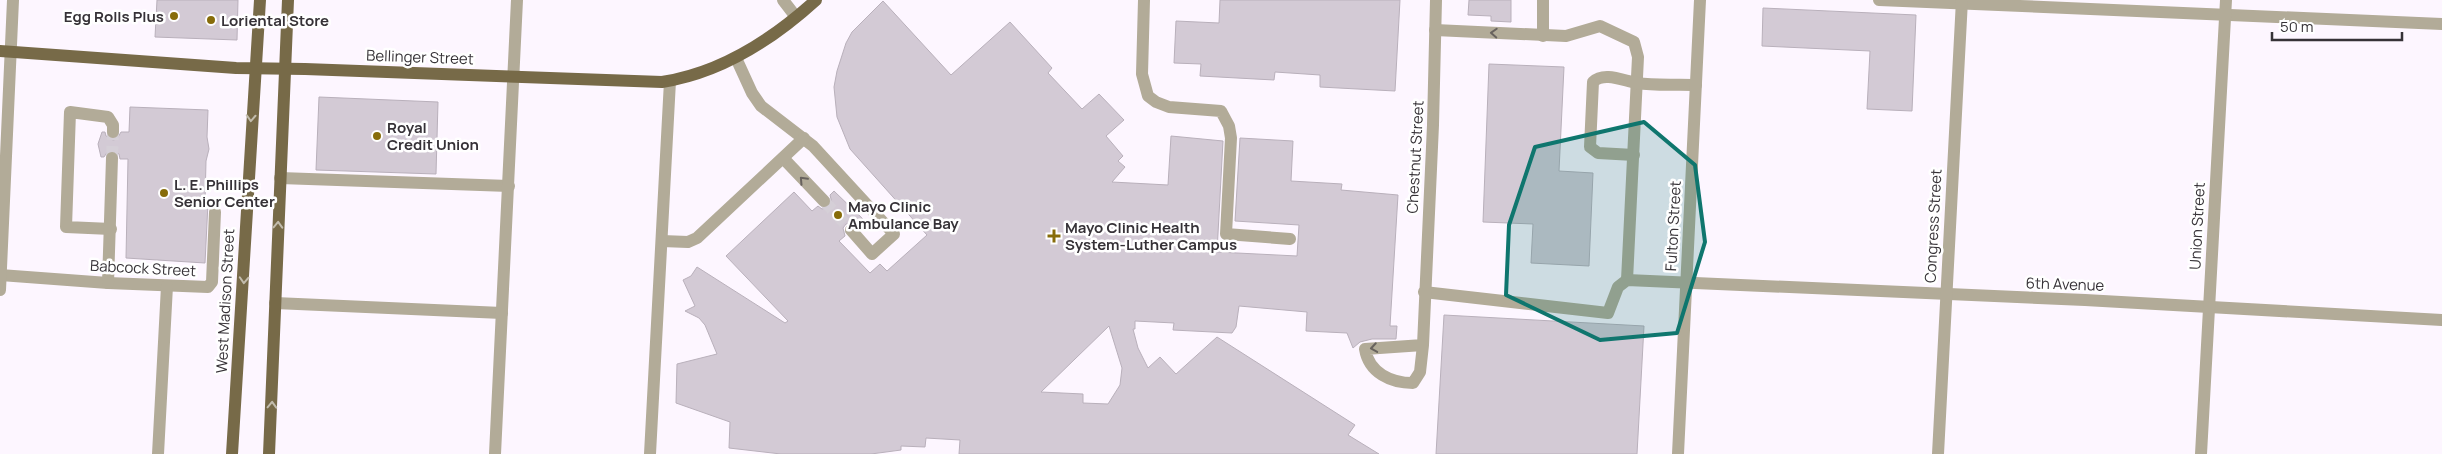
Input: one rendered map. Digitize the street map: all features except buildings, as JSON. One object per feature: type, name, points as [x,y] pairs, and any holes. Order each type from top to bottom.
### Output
[{"type":"main road","name":"West Madison Street","points":[[232,454],[260,0]]},
{"type":"main road","points":[[269,454],[288,0]]},
{"type":"main road","name":"Bellinger Street","points":[[5,51],[255,69],[647,83],[670,81],[704,72],[736,58],[796,17],[816,0]]},
{"type":"street","points":[[0,290],[5,51],[13,0]]},
{"type":"street","points":[[495,454],[517,0]]},
{"type":"street","points":[[783,0],[796,17]]},
{"type":"street","points":[[1144,0],[1142,74],[1144,88],[1151,100],[1169,107],[1221,111],[1229,126],[1231,138],[1226,234],[1290,239]]},
{"type":"street","name":"Chestnut Street","points":[[1423,345],[1366,349],[1367,358],[1377,371],[1402,383],[1413,383],[1420,372],[1423,345],[1422,315],[1433,125],[1436,0]]},
{"type":"street","points":[[1542,36],[1543,0]]},
{"type":"street","name":"Fulton Street","points":[[1678,454],[1700,0]]},
{"type":"street","points":[[1879,0],[1962,2],[2442,24]]},
{"type":"street","name":"Union Street","points":[[2201,454],[2226,0]]},
{"type":"street","name":"Congress Street","points":[[1938,454],[1962,2]]},
{"type":"street","points":[[1424,292],[1608,313],[1618,287],[1627,280],[1634,155],[1637,45],[1634,42],[1607,27],[1596,27],[1566,36],[1435,30]]},
{"type":"street","points":[[736,58],[760,106],[804,138],[894,234],[872,254],[851,230]]},
{"type":"street","points":[[1634,155],[1598,153],[1590,147],[1591,86],[1598,78],[1618,78],[1637,83],[1696,85]]},
{"type":"street","points":[[650,454],[670,81]]},
{"type":"street","points":[[111,230],[66,226],[70,112],[108,117],[113,125],[113,132]]},
{"type":"street","points":[[662,241],[688,242],[697,238],[804,138]]},
{"type":"street","points":[[108,283],[112,158]]},
{"type":"street","points":[[783,158],[824,201]]},
{"type":"street","points":[[280,178],[509,186]]},
{"type":"street","name":"Babcock Street","points":[[0,275],[108,283],[208,286],[212,282],[215,212]]},
{"type":"street","name":"6th Avenue","points":[[1627,280],[1946,296],[2209,306],[2442,320]]},
{"type":"street","points":[[158,454],[167,286]]},
{"type":"street","points":[[275,303],[502,313]]},
{"type":"highlighted area","points":[[1644,122],[1695,165],[1705,242],[1677,333],[1600,340],[1506,295],[1509,225],[1535,147]]},
{"type":"tunnel","points":[[112,158],[113,132]]},
{"type":"tunnel","points":[[824,201],[851,230]]},
{"type":"place","name":"Egg Rolls Plus","points":[[174,16]]},
{"type":"place","name":"Loriental Store","points":[[211,20]]},
{"type":"place","name":"Royal Credit Union","points":[[377,136]]},
{"type":"place","name":"L. E. Phillips Senior Center","points":[[164,193]]},
{"type":"place","name":"Mayo Clinic Ambulance Bay","points":[[838,215]]},
{"type":"place","name":"Mayo Clinic Health System-Luther Campus","points":[[1054,236]]}]
